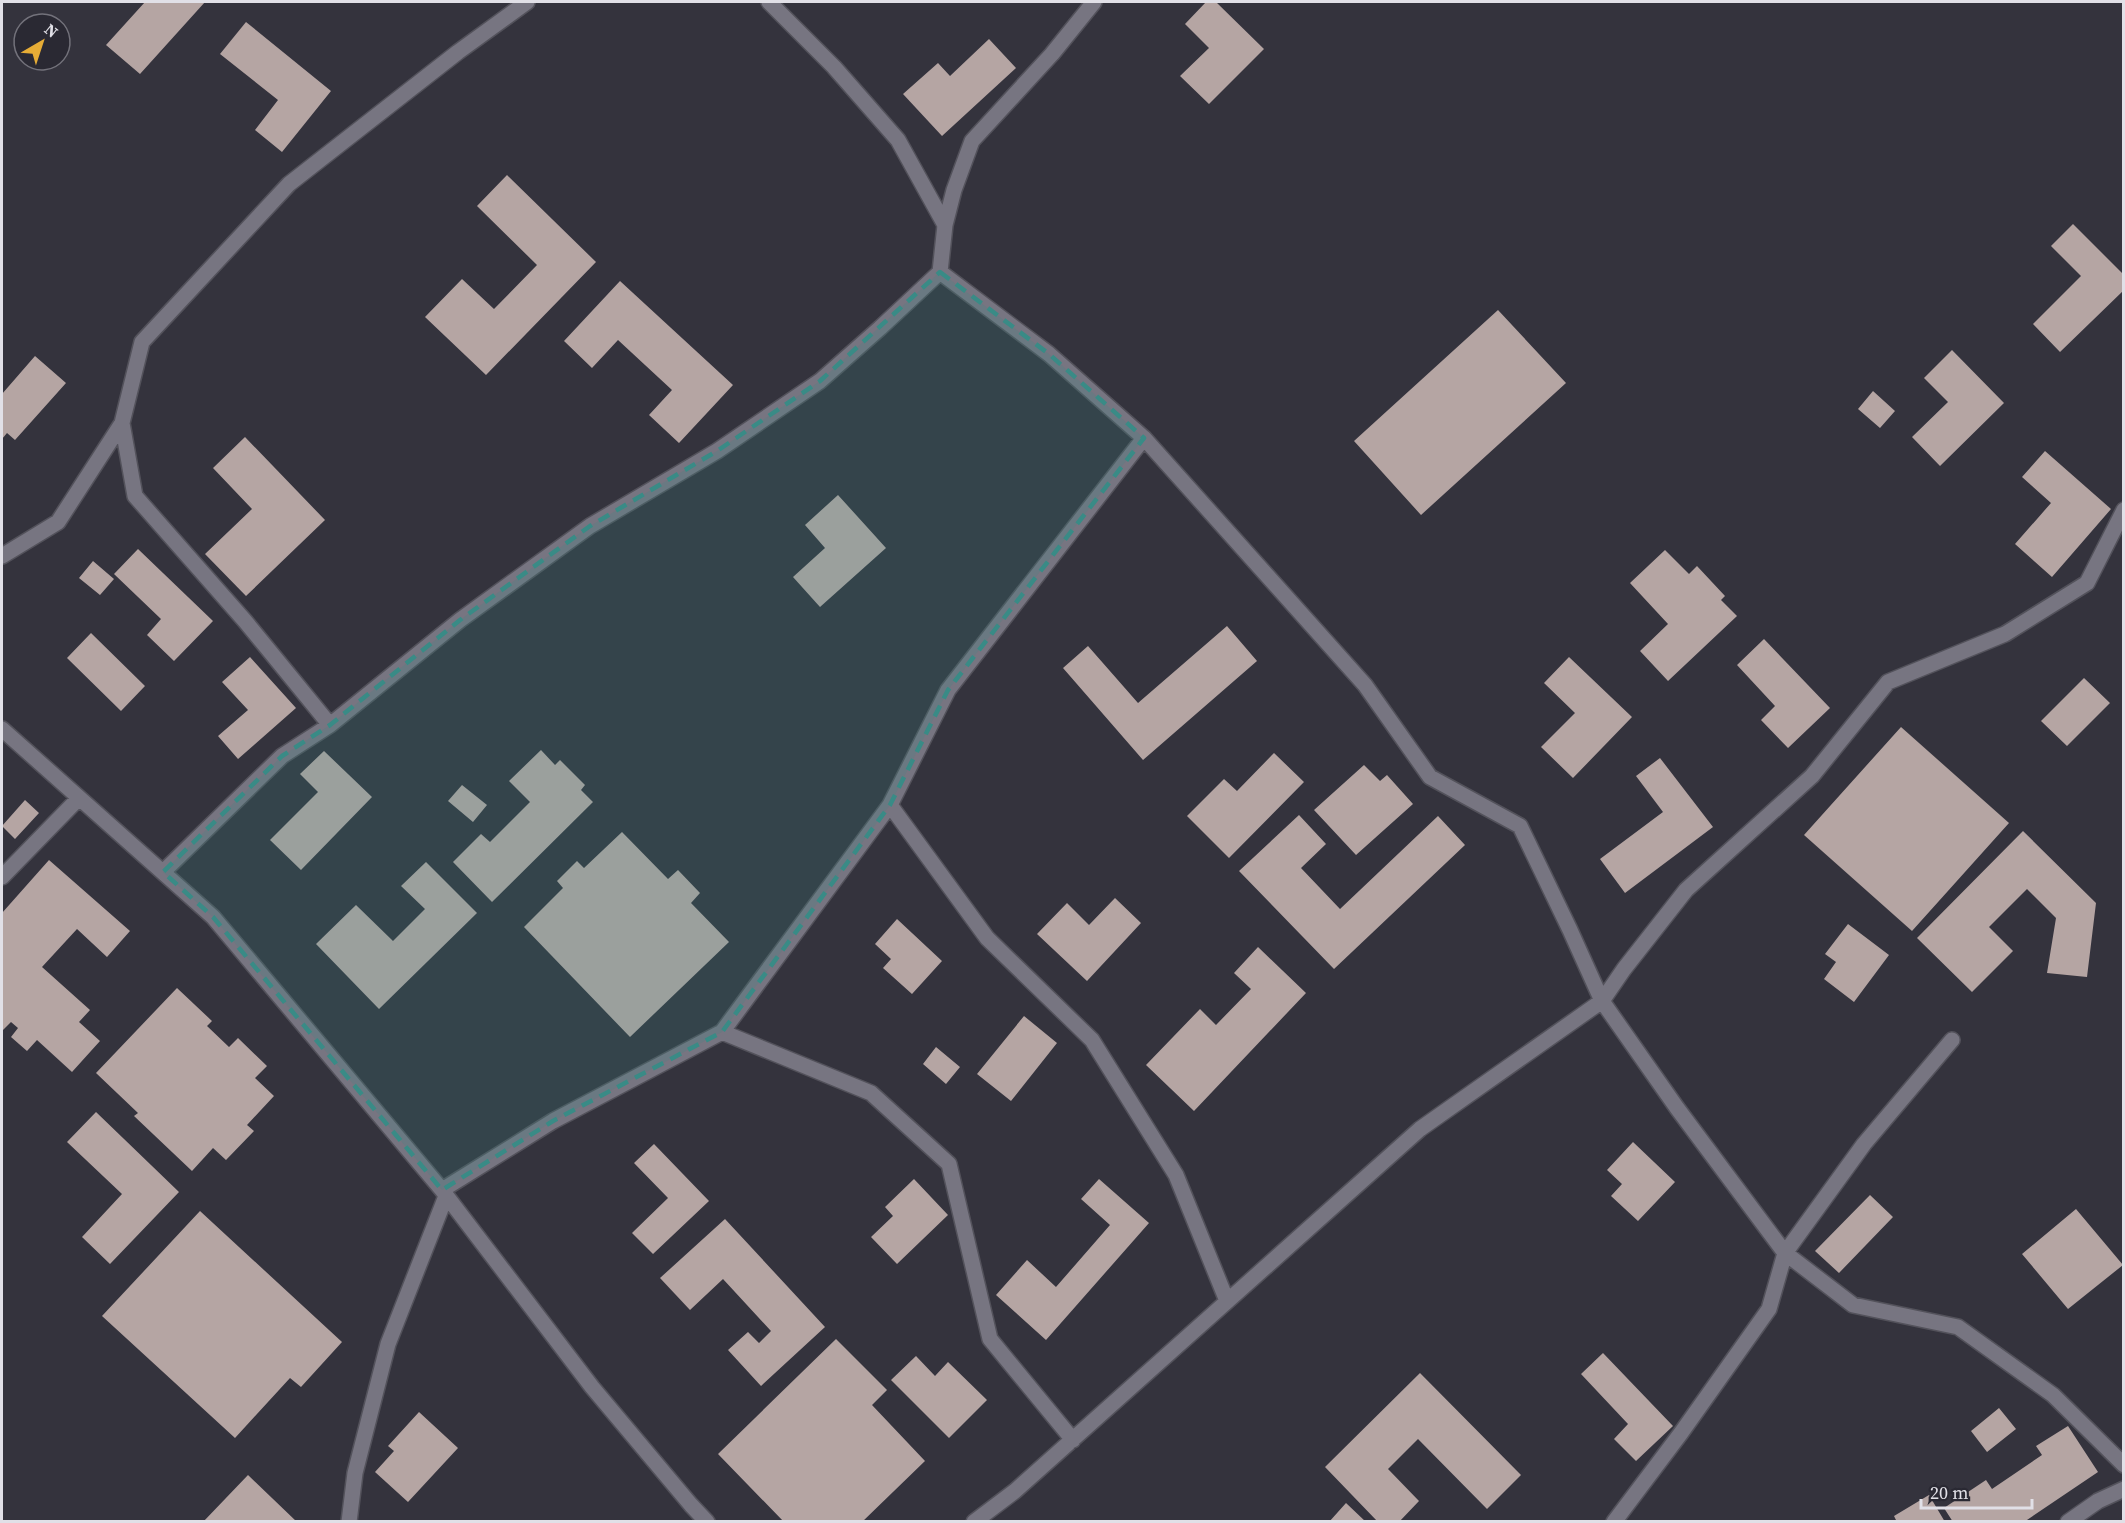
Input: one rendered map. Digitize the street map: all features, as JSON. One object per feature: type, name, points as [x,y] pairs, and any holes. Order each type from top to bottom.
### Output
[{"type":"street","points":[[2,556],[58,522],[122,423],[142,342],[289,184],[449,59],[527,2]]},
{"type":"street","points":[[769,2],[834,67],[898,140],[945,225]]},
{"type":"street","points":[[163,872],[282,756],[330,726],[460,620],[590,526],[717,451],[820,381],[940,272],[945,225],[954,190],[972,141],[1052,54],[1094,2]]},
{"type":"street","points":[[940,272],[1049,354],[1144,438],[1365,685],[1430,777],[1520,826],[1602,1001],[1785,1253],[1853,1305],[1958,1327],[2053,1395],[2124,1465]]},
{"type":"street","points":[[122,423],[135,496],[245,621],[330,726]]},
{"type":"street","points":[[349,1521],[355,1473],[388,1344],[444,1193],[553,1121],[722,1032],[890,805],[948,690],[1144,438]]},
{"type":"street","points":[[974,1521],[1015,1491],[1420,1129],[1602,1001],[1686,890],[1812,776],[1888,682],[2005,634],[2087,583],[2124,510]]},
{"type":"street","points":[[2,729],[213,917],[444,1193],[592,1387],[707,1521]]},
{"type":"street","points":[[2,877],[79,798]]},
{"type":"street","points":[[890,805],[987,938],[1092,1040],[1176,1175],[1227,1301]]},
{"type":"street","points":[[722,1032],[871,1093],[949,1164],[990,1339],[1073,1440]]},
{"type":"street","points":[[1614,1521],[1681,1433],[1769,1309],[1785,1253],[1864,1144],[1952,1040]]},
{"type":"street","points":[[2068,1521],[2098,1501],[2124,1489]]},
{"type":"highlighted area","points":[[940,272],[1049,354],[1144,438],[948,690],[890,805],[722,1032],[553,1121],[442,1190],[213,917],[163,872],[282,756],[330,725],[460,620],[590,526],[717,451],[820,381]]},
{"type":"building","points":[[145,2],[205,2],[140,74],[106,45]]},
{"type":"building","points":[[1206,2],[1216,2],[1264,49],[1209,104],[1180,76],[1209,48],[1185,24]]},
{"type":"building","points":[[246,22],[331,91],[282,152],[255,130],[278,100],[220,54]]},
{"type":"building","points":[[989,39],[1016,68],[942,136],[903,94],[938,63],[950,76]]},
{"type":"building","points":[[507,175],[596,262],[486,375],[425,317],[462,279],[494,309],[537,265],[477,206]]},
{"type":"building","points":[[2073,224],[2124,275],[2124,290],[2060,352],[2033,324],[2081,276],[2051,246]]},
{"type":"building","points":[[620,281],[733,385],[679,443],[649,415],[672,390],[618,340],[592,368],[564,341]]},
{"type":"building","points":[[1498,310],[1566,383],[1421,515],[1354,441]]},
{"type":"building","points":[[1952,350],[2004,403],[1940,466],[1912,437],[1948,402],[1924,378]]},
{"type":"building","points":[[35,356],[66,383],[15,440],[7,433],[2,439],[2,394]]},
{"type":"building","points":[[1873,391],[1895,411],[1880,428],[1858,409]]},
{"type":"building","points":[[245,437],[325,520],[246,596],[205,554],[252,509],[213,468]]},
{"type":"building","points":[[2045,451],[2111,509],[2052,577],[2015,544],[2051,503],[2022,477]]},
{"type":"building","points":[[838,495],[886,548],[820,607],[793,577],[825,548],[805,525]]},
{"type":"building","points":[[138,549],[213,621],[174,661],[147,635],[161,619],[114,574]]},
{"type":"building","points":[[1665,550],[1689,574],[1697,566],[1725,596],[1721,600],[1737,616],[1668,681],[1640,651],[1668,624],[1630,583]]},
{"type":"building","points":[[93,561],[114,579],[100,595],[79,578]]},
{"type":"building","points":[[1227,626],[1257,661],[1143,760],[1063,668],[1088,646],[1138,703]]},
{"type":"building","points":[[91,633],[145,686],[121,711],[67,658]]},
{"type":"building","points":[[1764,639],[1830,708],[1788,748],[1761,720],[1775,706],[1737,665]]},
{"type":"building","points":[[250,657],[296,708],[238,759],[218,736],[248,710],[222,682]]},
{"type":"building","points":[[1569,657],[1632,717],[1573,778],[1541,747],[1575,713],[1544,683]]},
{"type":"building","points":[[2084,678],[2110,703],[2067,746],[2041,721]]},
{"type":"building","points":[[1901,727],[2009,823],[1912,931],[1804,835]]},
{"type":"building","points":[[541,750],[555,765],[560,760],[585,785],[581,790],[593,802],[492,902],[453,862],[481,834],[490,842],[530,802],[509,781]]},
{"type":"building","points":[[324,751],[372,797],[301,870],[270,840],[318,792],[300,774]]},
{"type":"building","points":[[1274,753],[1304,782],[1229,858],[1187,816],[1224,779],[1237,791]]},
{"type":"building","points":[[1660,758],[1713,827],[1625,893],[1600,859],[1663,812],[1636,776]]},
{"type":"building","points":[[1364,765],[1380,781],[1387,775],[1413,804],[1356,855],[1314,810]]},
{"type":"building","points":[[462,785],[487,805],[473,822],[448,801]]},
{"type":"building","points":[[25,800],[39,813],[15,839],[2,826]]},
{"type":"building","points":[[1299,815],[1326,844],[1301,868],[1340,909],[1438,816],[1465,845],[1334,969],[1239,871]]},
{"type":"building","points":[[2023,831],[2096,903],[2087,977],[2047,973],[2056,918],[2027,889],[1989,927],[2013,951],[1972,992],[1917,938]]},
{"type":"building","points":[[622,832],[668,879],[678,870],[700,893],[691,903],[729,942],[630,1037],[524,927],[563,888],[557,881],[577,861],[584,868]]},
{"type":"building","points":[[49,860],[130,931],[107,957],[77,929],[42,967],[90,1010],[79,1022],[100,1041],[72,1072],[37,1040],[27,1051],[11,1037],[18,1028],[11,1022],[2,1029],[2,913]]},
{"type":"building","points":[[426,862],[477,913],[379,1009],[316,944],[356,905],[393,941],[425,909],[401,886]]},
{"type":"building","points":[[1115,898],[1141,923],[1087,981],[1037,934],[1067,903],[1089,925]]},
{"type":"building","points":[[897,919],[942,961],[912,994],[883,968],[891,959],[875,944]]},
{"type":"building","points":[[1848,924],[1889,955],[1854,1002],[1824,979],[1836,962],[1825,954]]},
{"type":"building","points":[[1258,947],[1306,993],[1194,1111],[1146,1065],[1200,1009],[1216,1025],[1251,989],[1234,973]]},
{"type":"building","points":[[177,988],[212,1021],[207,1026],[229,1047],[238,1038],[267,1066],[255,1078],[274,1096],[247,1125],[254,1131],[226,1160],[213,1148],[192,1171],[134,1116],[138,1113],[96,1073]]},
{"type":"building","points":[[1024,1016],[1057,1043],[1011,1101],[977,1074]]},
{"type":"building","points":[[936,1047],[960,1067],[946,1084],[923,1064]]},
{"type":"building","points":[[96,1112],[179,1192],[110,1264],[82,1237],[122,1194],[67,1142]]},
{"type":"building","points":[[1633,1142],[1675,1182],[1638,1221],[1611,1196],[1622,1184],[1607,1170]]},
{"type":"building","points":[[654,1144],[709,1201],[653,1254],[632,1233],[668,1198],[634,1163]]},
{"type":"building","points":[[914,1179],[948,1215],[897,1264],[871,1237],[893,1216],[885,1207]]},
{"type":"building","points":[[1099,1179],[1149,1223],[1046,1340],[996,1295],[1027,1260],[1056,1287],[1110,1225],[1081,1199]]},
{"type":"building","points":[[1870,1195],[1893,1217],[1839,1273],[1815,1251]]},
{"type":"building","points":[[2076,1209],[2123,1265],[2068,1309],[2022,1254]]},
{"type":"building","points":[[200,1211],[342,1342],[301,1387],[290,1378],[235,1438],[102,1316]]},
{"type":"building","points":[[725,1219],[825,1327],[761,1386],[728,1350],[748,1332],[759,1343],[771,1331],[723,1279],[690,1310],[660,1278]]},
{"type":"building","points":[[836,1339],[887,1390],[872,1405],[925,1461],[862,1522],[784,1522],[718,1454]]},
{"type":"building","points":[[1603,1353],[1673,1426],[1636,1461],[1614,1439],[1628,1424],[1581,1374]]},
{"type":"building","points":[[916,1356],[935,1376],[948,1362],[987,1400],[949,1438],[891,1380]]},
{"type":"building","points":[[1420,1373],[1521,1475],[1487,1509],[1418,1439],[1388,1469],[1419,1501],[1399,1522],[1378,1522],[1325,1467]]},
{"type":"building","points":[[1999,1408],[2016,1429],[1987,1452],[1971,1431]]},
{"type":"building","points":[[419,1412],[458,1448],[408,1502],[375,1472],[394,1451],[388,1446]]},
{"type":"building","points":[[2068,1426],[2098,1472],[2024,1522],[1953,1522],[1944,1508],[1986,1480],[1992,1489],[2042,1455],[2036,1446]]},
{"type":"building","points":[[248,1475],[297,1522],[203,1522]]},
{"type":"building","points":[[1929,1495],[1945,1522],[1897,1522],[1894,1516]]},
{"type":"building","points":[[1346,1503],[1366,1522],[1329,1522]]}]
